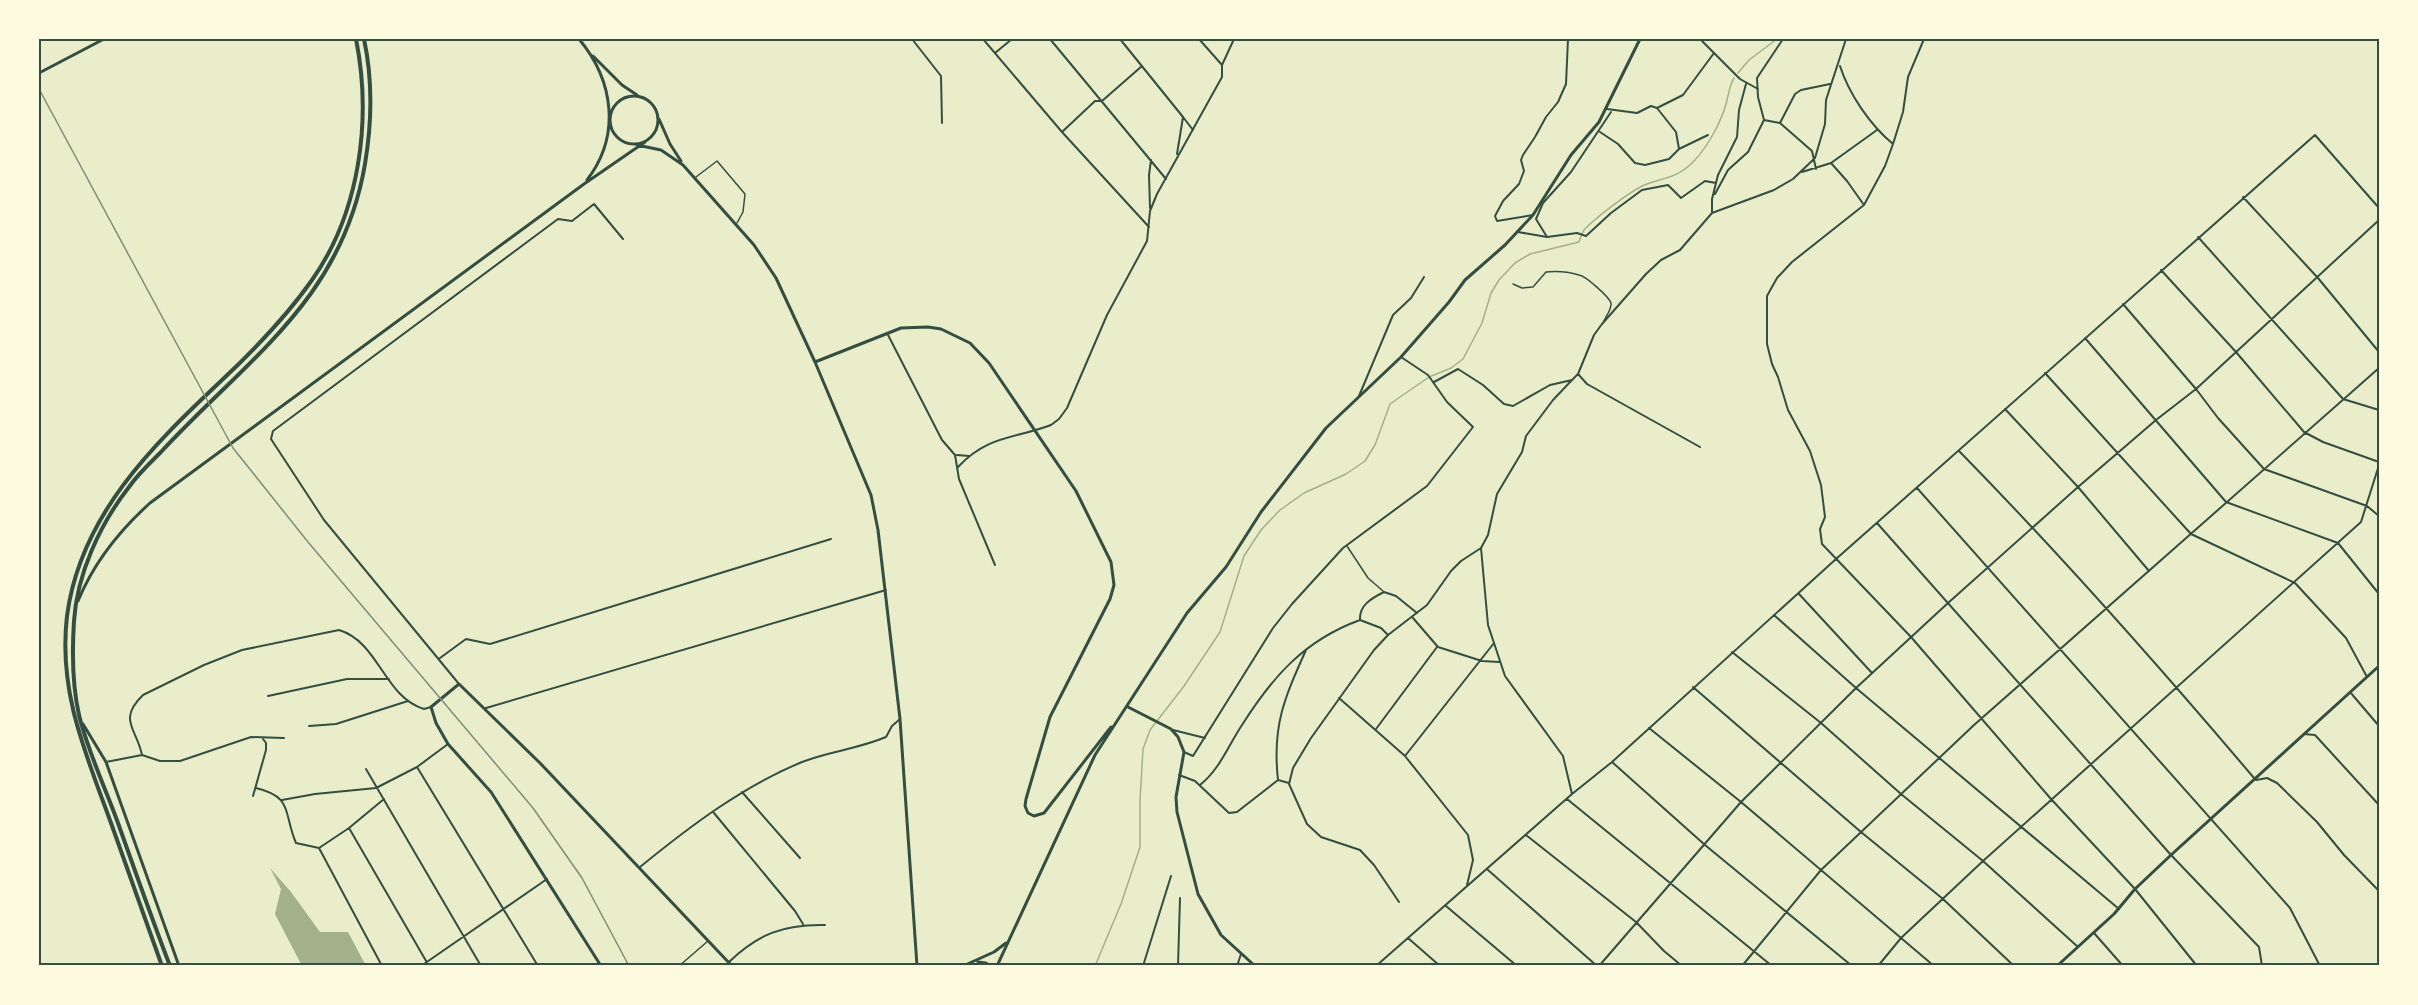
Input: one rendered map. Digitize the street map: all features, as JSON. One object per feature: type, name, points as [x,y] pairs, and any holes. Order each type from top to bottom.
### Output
[{"type":"highway","points":[[162,966],[73,717],[68,683],[67,617],[80,564],[105,508],[124,481],[184,414],[231,371],[290,310],[314,278],[342,221],[355,177],[362,128],[362,80],[356,39]]},
{"type":"highway","points":[[170,966],[82,724],[74,682],[73,651],[77,603],[86,566],[111,512],[129,485],[190,420],[235,379],[288,323],[320,283],[342,243],[363,178],[370,129],[370,80],[364,39]]},
{"type":"main road","points":[[39,73],[104,39]]},
{"type":"main road","points":[[997,966],[1095,755],[1187,613],[1226,567],[1261,513],[1326,428],[1401,357],[1465,280],[1518,232],[1533,215],[1571,155],[1607,110],[1640,39]]},
{"type":"main road","points":[[581,40],[622,85],[654,107],[670,144],[683,165]]},
{"type":"main road","points":[[584,184],[596,168],[603,152],[608,118],[606,86],[589,51]]},
{"type":"main road","points":[[642,98],[634,96],[622,99],[614,107],[608,118],[613,132],[619,139],[664,152],[683,165],[754,245],[776,278],[815,362],[871,495],[886,590],[900,719],[917,966]]},
{"type":"main road","points":[[77,603],[93,568],[128,523],[150,503],[584,184],[645,142],[656,130],[659,118]]},
{"type":"main road","points":[[815,362],[901,328],[928,327],[941,329],[964,340],[989,363],[1077,490],[1111,562],[1114,585],[1103,615],[1045,732],[1026,799],[1025,806],[1028,813],[1034,816],[1044,813],[1103,735],[1116,722]]},
{"type":"main road","points":[[2057,966],[2119,909],[2135,889],[2171,855],[2379,666]]},
{"type":"main road","points":[[601,966],[491,792],[448,744],[436,723],[431,707],[459,684],[640,867],[732,966]]},
{"type":"main road","points":[[1128,706],[1170,729],[1178,737],[1184,752],[1179,775],[1177,812],[1198,894],[1221,935],[1255,966]]},
{"type":"main road","points":[[82,724],[106,762],[178,966]]},
{"type":"main road","points":[[963,966],[994,952],[1008,942]]},
{"type":"main road","points":[[974,962],[983,962],[990,966]]},
{"type":"street","points":[[912,39],[941,76],[942,123]]},
{"type":"street","points":[[984,39],[1062,132],[1149,227]]},
{"type":"street","points":[[996,53],[1012,39]]},
{"type":"street","points":[[1050,39],[1166,179]]},
{"type":"street","points":[[1120,39],[1193,130]]},
{"type":"street","points":[[1199,39],[1222,65]]},
{"type":"street","points":[[1150,211],[1222,77],[1222,65],[1234,39]]},
{"type":"street","points":[[1533,215],[1503,221],[1497,221],[1495,216],[1503,201],[1519,184],[1524,171],[1522,155],[1558,102],[1566,84],[1568,39]]},
{"type":"street","points":[[1700,39],[1746,84],[1758,89]]},
{"type":"street","points":[[1712,199],[1728,170],[1748,152],[1764,120],[1757,78],[1783,39]]},
{"type":"street","points":[[1399,903],[1374,865],[1360,850],[1321,837],[1307,824],[1289,784],[1293,768],[1311,738],[1374,650],[1388,635],[1427,605],[1451,571],[1481,548],[1488,535],[1497,494],[1522,452],[1526,436],[1553,400],[1578,374],[1594,335],[1602,324],[1646,274],[1661,260],[1680,250],[1712,213],[1774,190],[1800,173],[1815,158],[1825,124],[1826,100],[1846,39]]},
{"type":"street","points":[[1924,39],[1908,77],[1903,112],[1893,144],[1885,166],[1864,205],[1792,262],[1777,278],[1767,296],[1767,344],[1772,364],[1788,410],[1810,451],[1821,485],[1825,517],[1820,529],[1822,544],[1911,637],[2051,800],[2135,889],[2197,966]]},
{"type":"street","points":[[1657,108],[1683,95],[1714,53]]},
{"type":"street","points":[[1839,64],[1843,76],[1877,130],[1893,144]]},
{"type":"street","points":[[1062,132],[1095,101],[1102,101],[1142,66]]},
{"type":"street","points":[[1712,213],[1712,199],[1716,183],[1737,137],[1739,110],[1746,84]]},
{"type":"street","points":[[1780,123],[1795,94],[1801,90],[1831,84]]},
{"type":"street","points":[[1607,110],[1637,113],[1651,106],[1657,108],[1676,132],[1679,149]]},
{"type":"street","points":[[1547,237],[1536,219],[1543,203],[1571,172],[1611,112]]},
{"type":"street","points":[[1177,157],[1183,117]]},
{"type":"street","points":[[1764,120],[1780,123],[1812,151],[1816,169]]},
{"type":"street","points":[[1800,173],[1832,163],[1877,130]]},
{"type":"street","points":[[1599,132],[1618,144],[1635,163],[1645,165],[1668,159],[1679,149],[1708,135]]},
{"type":"street","points":[[1376,966],[1488,870],[1566,799],[1612,762],[1798,592],[2315,135],[2379,208]]},
{"type":"street","points":[[958,467],[987,443],[1051,425],[1067,408],[1103,324],[1147,241],[1151,160]]},
{"type":"street","points":[[1832,163],[1864,205]]},
{"type":"street","points":[[1518,232],[1547,237],[1577,233],[1586,236],[1623,202],[1642,190],[1668,185],[1681,198],[1705,182],[1716,183]]},
{"type":"street","points":[[2243,197],[2318,278],[2379,352]]},
{"type":"street","points":[[459,684],[324,520],[271,439],[273,431],[558,219],[572,221],[594,204],[623,239]]},
{"type":"street","points":[[1488,870],[1598,966],[1672,884],[1741,802],[1856,688],[2078,487],[2196,389],[2379,220]]},
{"type":"street","points":[[2198,237],[2343,399],[2379,410]]},
{"type":"street","points":[[1878,966],[1901,938],[1983,861],[2246,625],[2295,584],[2361,522],[2379,464],[2304,432],[2236,352],[2161,270]]},
{"type":"street","points":[[1359,396],[1391,325],[1393,315],[1411,298],[1424,277]]},
{"type":"street","points":[[2123,304],[2196,389],[2217,418],[2264,470],[2367,506],[2379,516]]},
{"type":"street","points":[[887,333],[942,440],[956,455],[958,479],[995,565]]},
{"type":"street","points":[[2085,338],[2226,502],[2338,543],[2379,594]]},
{"type":"street","points":[[1184,752],[1193,756],[1273,628],[1347,546],[1427,486],[1473,427],[1447,402],[1428,375],[1401,357]]},
{"type":"street","points":[[1742,966],[1821,870],[1981,718],[2379,368]]},
{"type":"street","points":[[1433,381],[1458,369],[1483,385],[1504,404],[1513,406],[1550,386],[1572,380]]},
{"type":"street","points":[[2045,373],[2191,534],[2295,584],[2346,638],[2367,677]]},
{"type":"street","points":[[1578,374],[1587,384],[1700,447]]},
{"type":"street","points":[[2005,409],[2078,487],[2149,571]]},
{"type":"street","points":[[1958,450],[2107,607],[2253,779],[2267,778],[2277,783],[2317,822],[2344,855],[2379,891]]},
{"type":"street","points":[[956,455],[969,456]]},
{"type":"street","points":[[1916,488],[2290,908],[2320,966]]},
{"type":"street","points":[[1877,523],[2171,855],[2259,947],[2262,966]]},
{"type":"street","points":[[439,659],[466,639],[490,644],[831,539]]},
{"type":"street","points":[[1481,548],[1488,625],[1504,676],[1563,756],[1572,794]]},
{"type":"street","points":[[485,708],[886,590]]},
{"type":"street","points":[[1360,620],[1364,605],[1384,592],[1396,596],[1418,613]]},
{"type":"street","points":[[1798,592],[1872,674]]},
{"type":"street","points":[[1774,615],[1856,688],[2119,909]]},
{"type":"street","points":[[1413,618],[1438,647],[1482,661],[1500,662]]},
{"type":"street","points":[[1200,785],[1213,774],[1242,725],[1274,679],[1307,648],[1339,628],[1360,620],[1381,628],[1388,635]]},
{"type":"street","points":[[142,755],[140,745],[130,728],[130,713],[143,695],[242,650],[339,630],[351,633],[365,645],[408,701],[424,709],[431,707]]},
{"type":"street","points":[[1405,756],[1494,643]]},
{"type":"street","points":[[1376,729],[1438,647]]},
{"type":"street","points":[[1278,780],[1275,751],[1277,726],[1307,648]]},
{"type":"street","points":[[1732,652],[1821,723],[1901,794],[1983,861],[2078,947]]},
{"type":"street","points":[[268,696],[347,679],[389,679]]},
{"type":"street","points":[[1693,687],[1861,832],[1943,899],[2014,966]]},
{"type":"street","points":[[2350,692],[2379,726]]},
{"type":"street","points":[[1339,698],[1405,756],[1468,835],[1473,860],[1467,886]]},
{"type":"street","points":[[309,726],[336,724],[408,701]]},
{"type":"street","points":[[640,867],[742,792],[780,771],[827,752],[852,748],[886,738],[892,726],[900,719]]},
{"type":"street","points":[[1648,727],[1741,802],[1934,966]]},
{"type":"street","points":[[1170,729],[1205,738]]},
{"type":"street","points":[[2304,734],[2315,735],[2379,805]]},
{"type":"street","points":[[106,762],[142,755],[160,761],[180,761],[251,737],[284,738]]},
{"type":"street","points":[[253,796],[266,750],[266,743],[263,739]]},
{"type":"street","points":[[282,800],[376,788],[417,767],[448,744]]},
{"type":"street","points":[[1612,762],[1705,845],[1852,966]]},
{"type":"street","points":[[417,767],[538,966]]},
{"type":"street","points":[[366,769],[481,966]]},
{"type":"street","points":[[1179,775],[1200,785],[1229,813],[1237,812],[1278,780]]},
{"type":"street","points":[[1278,780],[1289,784]]},
{"type":"street","points":[[256,788],[271,791],[282,800],[296,843],[319,848],[384,800]]},
{"type":"street","points":[[742,792],[800,858]]},
{"type":"street","points":[[1566,799],[1772,966]]},
{"type":"street","points":[[714,813],[795,911],[803,924]]},
{"type":"street","points":[[349,828],[429,966]]},
{"type":"street","points":[[1525,835],[1636,922],[1682,966]]},
{"type":"street","points":[[319,848],[382,966]]},
{"type":"street","points":[[1143,966],[1171,876]]},
{"type":"street","points":[[421,966],[502,908],[548,879]]},
{"type":"street","points":[[1178,966],[1179,898]]},
{"type":"street","points":[[1445,905],[1517,966]]},
{"type":"street","points":[[729,962],[743,948],[762,936],[803,924],[825,925]]},
{"type":"street","points":[[2094,933],[2123,966]]},
{"type":"street","points":[[1408,937],[1440,966]]},
{"type":"street","points":[[1237,966],[1240,954]]},
{"type":"lane","points":[[696,178],[717,161],[745,194],[743,212],[736,224]]},
{"type":"lane","points":[[1513,284],[1522,288],[1533,287],[1546,272],[1561,271],[1580,274],[1601,290],[1611,302],[1611,307],[1602,324]]},
{"type":"lane","points":[[1347,546],[1368,578],[1384,592]]},
{"type":"lane","points":[[680,966],[709,940]]},
{"type":"shaded area","points":[[270,868],[320,932],[348,932],[366,966],[302,966],[275,914],[281,889]]},
{"type":"waterway","points":[[1738,73],[1749,60],[1777,39]]},
{"type":"waterway","points":[[1095,966],[1121,904],[1140,847],[1143,749],[1150,730],[1184,686],[1220,632],[1244,556],[1261,530],[1280,510],[1304,493],[1346,474],[1365,461],[1375,445],[1390,404],[1429,377],[1451,368],[1463,359],[1482,323],[1491,293],[1499,280],[1515,263],[1530,254],[1579,242],[1584,230],[1624,197],[1647,184],[1673,176],[1689,166],[1705,148],[1717,126],[1734,78]]},
{"type":"railway","points":[[39,89],[233,448],[308,542],[533,808],[582,878],[629,966]]}]
